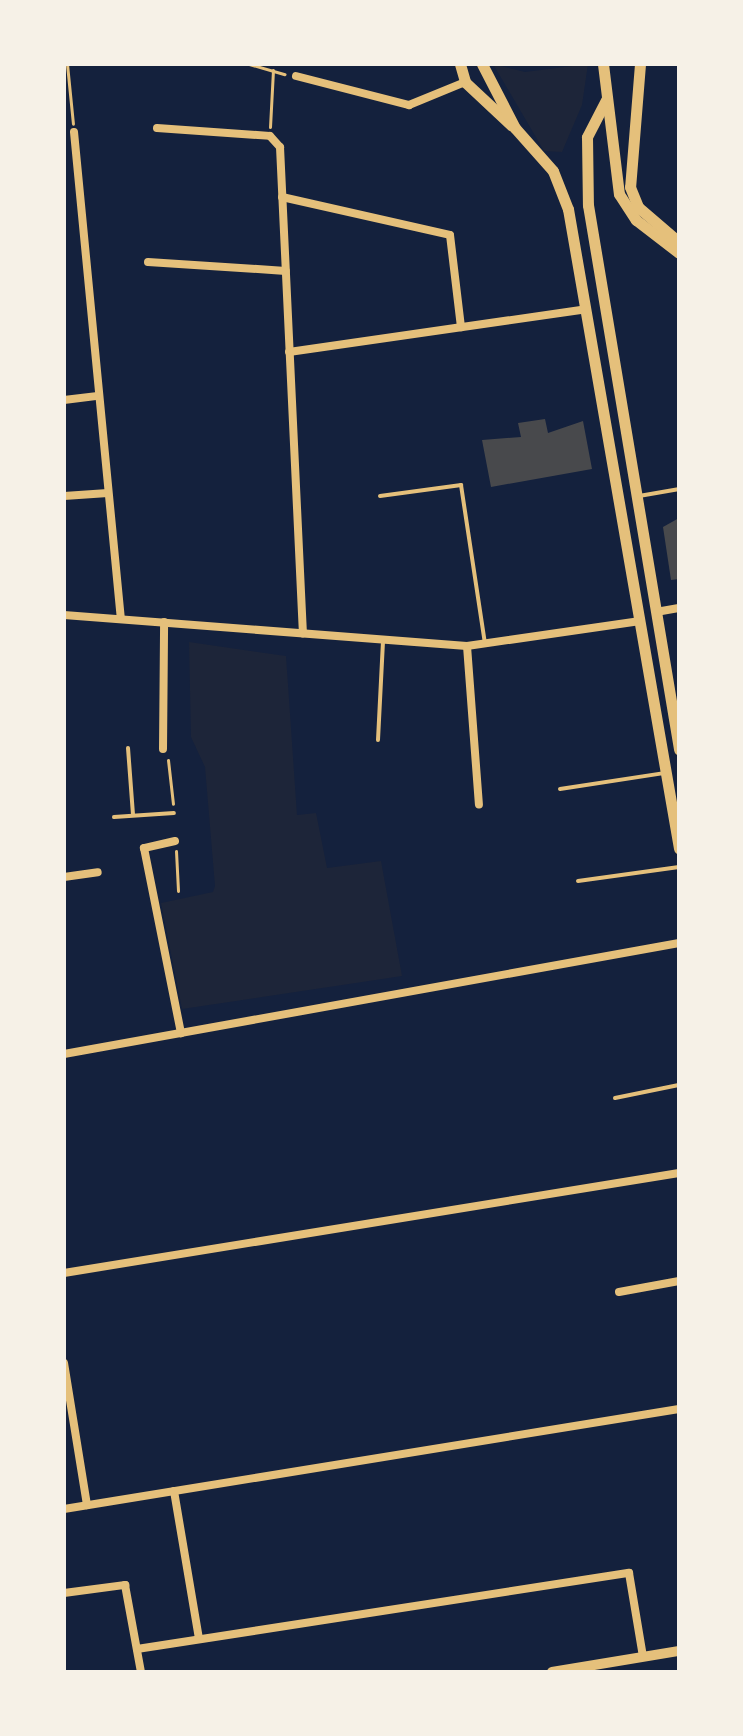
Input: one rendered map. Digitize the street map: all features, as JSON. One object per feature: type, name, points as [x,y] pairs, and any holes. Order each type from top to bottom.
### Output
[{"type":"main road","points":[[460,64],[465,82],[515,128]]},
{"type":"main road","points":[[482,64],[515,128],[565,194],[679,848]]},
{"type":"main road","points":[[603,64],[619,194],[636,220],[679,253]]},
{"type":"main road","points":[[640,64],[630,187],[638,207],[679,242]]},
{"type":"main road","points":[[606,100],[587,137],[588,205],[679,749]]},
{"type":"main road","points":[[656,716],[673,713]]},
{"type":"street","points":[[296,76],[409,105],[465,82]]},
{"type":"street","points":[[157,128],[270,136],[280,147],[303,633]]},
{"type":"street","points":[[74,132],[121,619]]},
{"type":"street","points":[[282,197],[450,235],[461,327]]},
{"type":"street","points":[[148,262],[286,271]]},
{"type":"street","points":[[289,352],[586,309]]},
{"type":"street","points":[[64,400],[98,396]]},
{"type":"street","points":[[64,496],[108,493]]},
{"type":"street","points":[[656,612],[679,608]]},
{"type":"street","points":[[64,615],[467,646],[640,621]]},
{"type":"street","points":[[163,749],[164,622]]},
{"type":"street","points":[[467,646],[479,805]]},
{"type":"street","points":[[175,841],[144,848],[181,1033]]},
{"type":"street","points":[[64,877],[98,872]]},
{"type":"street","points":[[64,1054],[679,943]]},
{"type":"street","points":[[64,1273],[679,1173]]},
{"type":"street","points":[[619,1292],[679,1281]]},
{"type":"street","points":[[64,1363],[87,1505]]},
{"type":"street","points":[[64,1509],[679,1409]]},
{"type":"street","points":[[174,1491],[199,1639]]},
{"type":"street","points":[[137,1649],[629,1573],[643,1657]]},
{"type":"street","points":[[64,1593],[125,1585],[141,1672]]},
{"type":"street","points":[[552,1672],[679,1651]]},
{"type":"lane","points":[[380,496],[461,485],[485,643]]},
{"type":"lane","points":[[637,496],[679,489]]},
{"type":"lane","points":[[378,740],[383,639]]},
{"type":"lane","points":[[128,748],[133,815]]},
{"type":"lane","points":[[560,789],[666,772]]},
{"type":"lane","points":[[114,817],[174,813]]},
{"type":"lane","points":[[578,881],[679,867]]},
{"type":"lane","points":[[615,1098],[679,1085]]},
{"type":"path","points":[[67,64],[74,132]]},
{"type":"path","points":[[249,64],[296,76]]},
{"type":"path","points":[[270,136],[273,70]]},
{"type":"shaded area","points":[[493,64],[525,72],[588,64],[582,105],[562,152],[544,151]]},
{"type":"shaded area","points":[[189,642],[286,656],[297,815],[316,813],[327,868],[381,861],[402,976],[182,1009],[161,903],[213,892],[215,886],[205,767],[191,737]]},
{"type":"building","points":[[545,419],[548,433],[583,421],[592,469],[491,487],[482,440],[521,437],[518,423]]},
{"type":"building","points":[[679,518],[679,579],[671,580],[663,527]]}]
